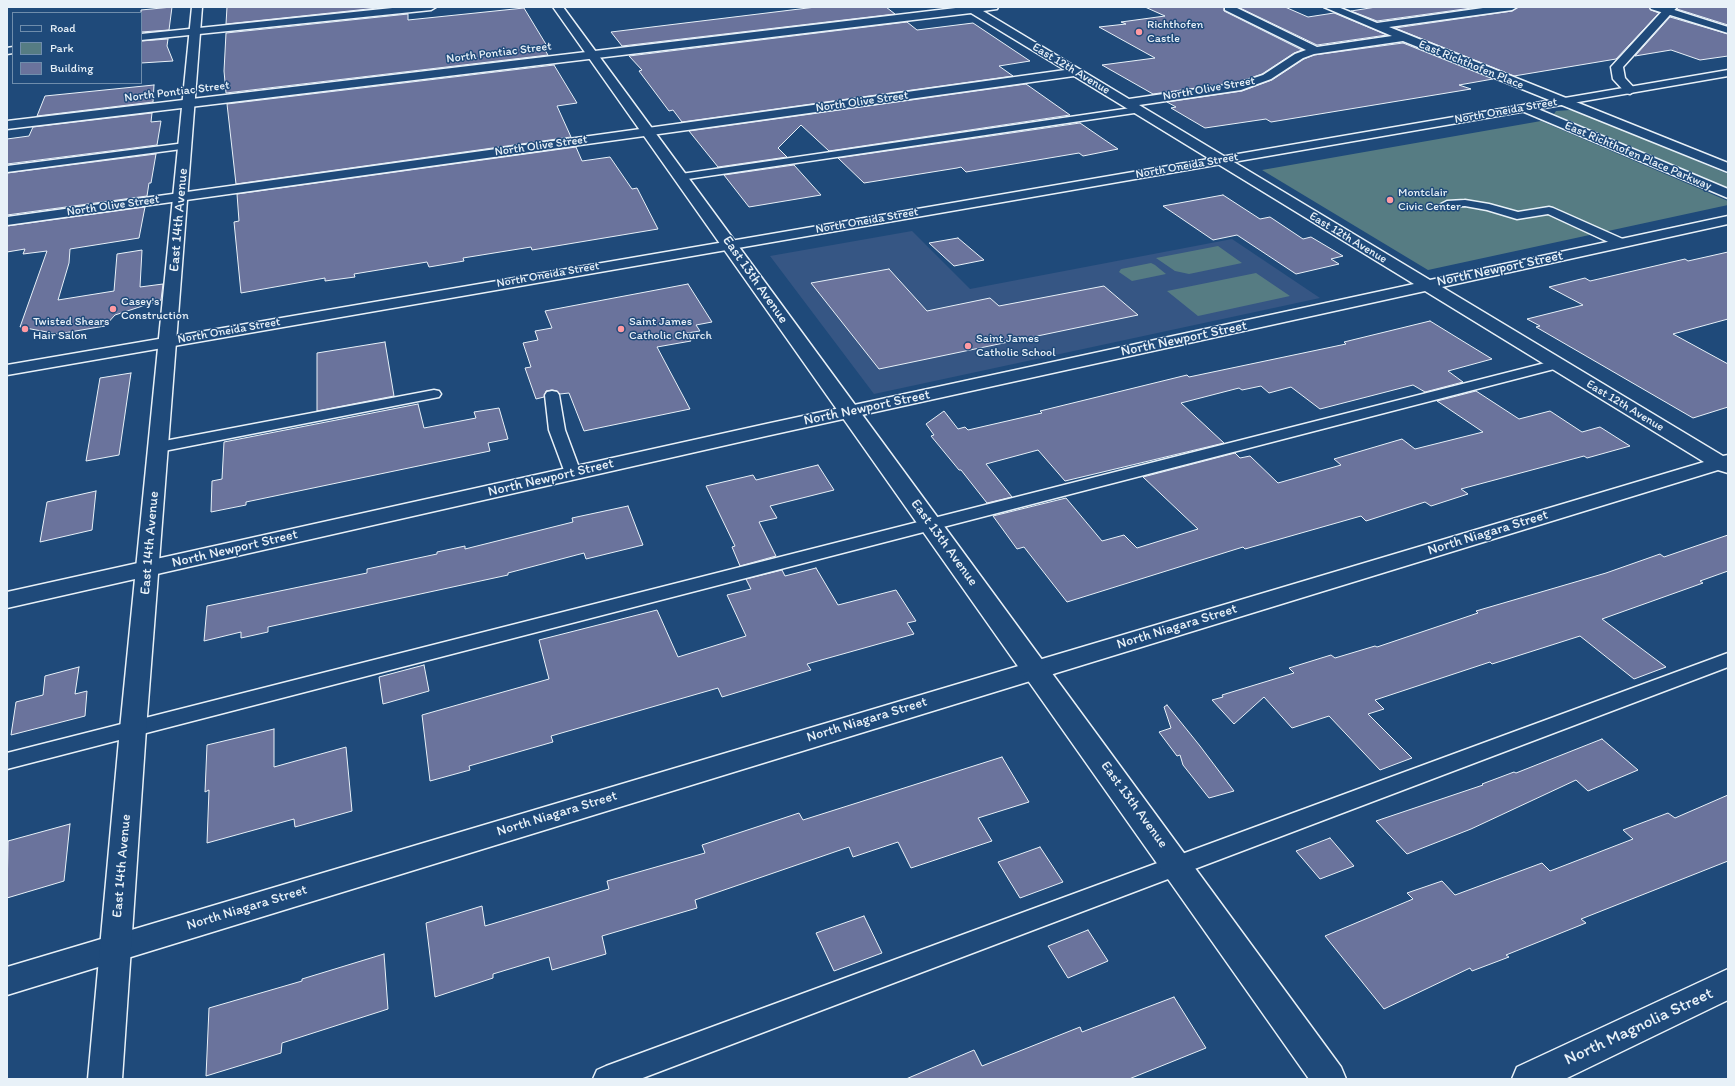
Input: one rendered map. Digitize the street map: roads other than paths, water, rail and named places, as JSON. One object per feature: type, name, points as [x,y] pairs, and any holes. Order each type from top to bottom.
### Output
[{"type":"street","name":"East 14th Avenue","points":[[104,1079],[133,729],[197,7]]},
{"type":"street","points":[[142,37],[432,7]]},
{"type":"street","name":"East 13th Avenue","points":[[558,7],[1177,865],[1329,1079]]},
{"type":"street","name":"North Pontiac Street","points":[[7,125],[971,8],[993,7]]},
{"type":"street","points":[[1329,7],[1375,26],[1512,7]]},
{"type":"street","points":[[1655,7],[1670,9],[1728,30]]},
{"type":"street","name":"East 12th Avenue","points":[[971,8],[1132,107],[1725,464]]},
{"type":"street","points":[[1229,8],[1315,50]]},
{"type":"street","points":[[1630,90],[1619,79],[1617,67],[1670,9]]},
{"type":"street","name":"East Richthofen Place","points":[[1375,26],[1561,102]]},
{"type":"street","name":"North Olive Street","points":[[1132,107],[1255,82],[1271,75],[1304,54],[1315,50],[1403,37]]},
{"type":"street","name":"North Olive Street","points":[[7,221],[1076,72]]},
{"type":"street","name":"North Oneida Street","points":[[7,370],[729,244],[1728,73]]},
{"type":"street","name":"East Richthofen Place Parkway","points":[[1561,102],[1591,112],[1728,168]]},
{"type":"street","name":"East Richthofen Place Parkway","points":[[1526,108],[1728,194]]},
{"type":"street","name":"North Newport Street","points":[[7,600],[849,412],[1728,220]]},
{"type":"street","name":"North Niagara Street","points":[[7,981],[1036,669],[1725,464]]},
{"type":"street","name":"North Magnolia Street","points":[[1529,1079],[1728,984]]},
{"type":"lane","points":[[681,177],[1132,107]]},
{"type":"lane","points":[[7,169],[185,146]]},
{"type":"lane","points":[[1447,204],[1489,206],[1517,216],[1549,210],[1621,243]]},
{"type":"lane","points":[[7,761],[1557,364]]},
{"type":"lane","points":[[159,447],[434,394]]},
{"type":"lane","points":[[552,395],[557,430],[573,473]]},
{"type":"lane","points":[[606,1079],[1728,660]]},
{"type":"place","name":"Richthofen Castle","points":[[1139,32]]},
{"type":"place","name":"Montclair Civic Center","points":[[1390,200]]},
{"type":"place","name":"Casey's Construction","points":[[113,309]]},
{"type":"place","name":"Twisted Shears Hair Salon","points":[[25,329]]},
{"type":"place","name":"Saint James Catholic Church","points":[[621,329]]},
{"type":"place","name":"Saint James Catholic School","points":[[968,346]]}]
